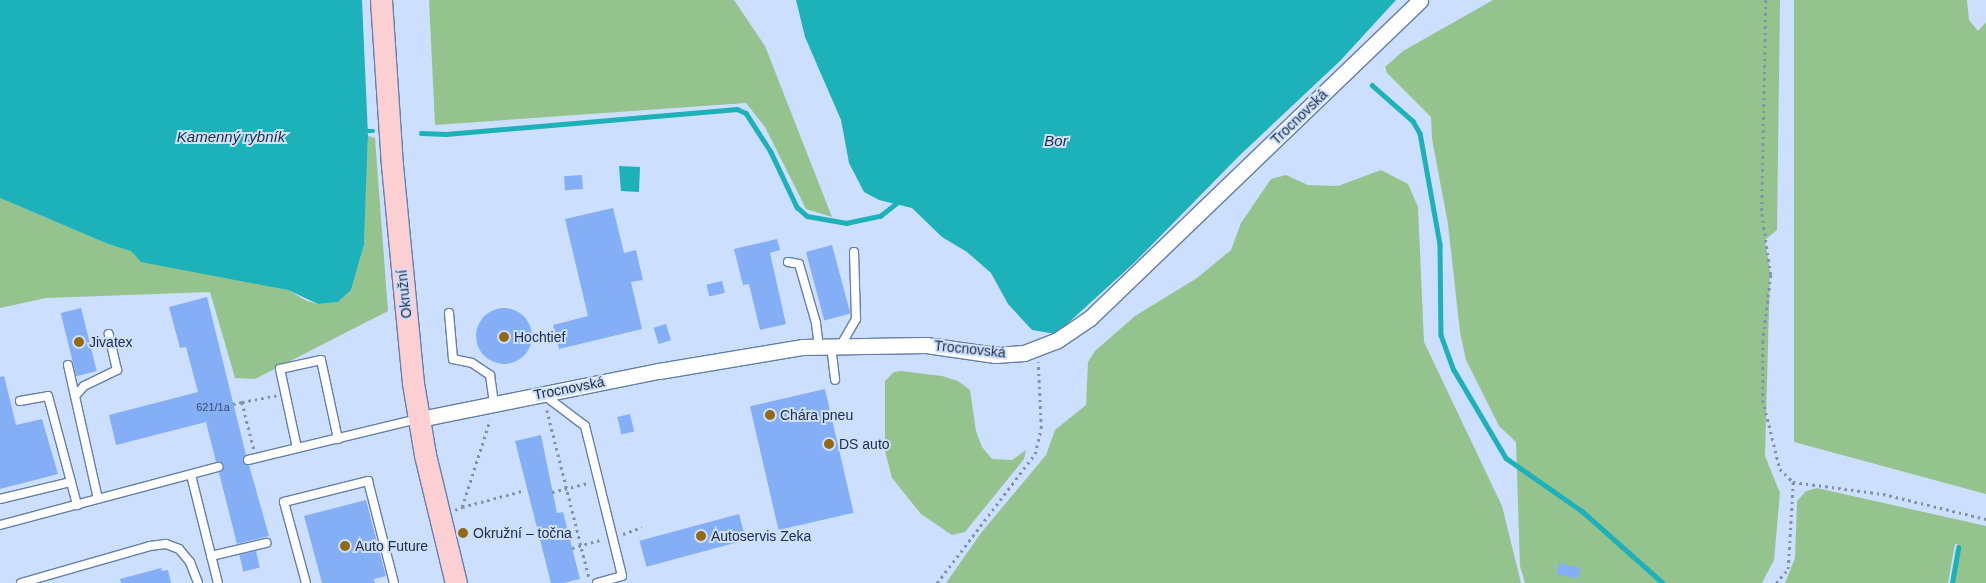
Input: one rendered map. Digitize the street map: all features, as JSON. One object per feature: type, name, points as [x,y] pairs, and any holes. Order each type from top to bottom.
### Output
[{"type":"main road","name":"Okružní","points":[[381,0],[392,174],[420,419],[456,583]]},
{"type":"street","name":"Trocnovská","points":[[420,419],[685,366],[830,346],[926,345],[994,354],[1024,353],[1056,342],[1090,318],[1420,0]]},
{"type":"lane","points":[[830,346],[856,319],[854,252]]},
{"type":"lane","points":[[788,262],[799,264],[816,323],[830,346],[835,380]]},
{"type":"lane","points":[[449,313],[453,359],[472,363],[490,375],[494,403]]},
{"type":"lane","points":[[75,396],[84,386],[117,370],[110,334]]},
{"type":"lane","points":[[297,448],[280,369],[321,360],[338,439]]},
{"type":"lane","points":[[68,365],[98,499]]},
{"type":"lane","points":[[543,393],[585,426],[622,576],[597,583]]},
{"type":"lane","points":[[20,401],[48,396],[77,505]]},
{"type":"lane","points":[[252,459],[420,419]]},
{"type":"lane","points":[[0,525],[218,468]]},
{"type":"lane","points":[[192,475],[218,583]]},
{"type":"lane","points":[[306,583],[284,502],[368,481],[394,583]]},
{"type":"lane","points":[[0,499],[71,482]]},
{"type":"lane","points":[[21,583],[166,544],[179,549],[190,562],[198,583]]},
{"type":"lane","points":[[211,556],[266,544]]},
{"type":"path","points":[[1766,0],[1762,214],[1771,275],[1763,341],[1763,400],[1773,450],[1780,469],[1793,482],[1883,494],[1986,519]]},
{"type":"path","points":[[936,583],[1036,454],[1042,428],[1038,348]]},
{"type":"path","points":[[233,404],[285,393]]},
{"type":"path","points":[[543,393],[591,583]]},
{"type":"path","points":[[242,402],[252,459]]},
{"type":"path","points":[[462,507],[490,420]]},
{"type":"path","points":[[552,492],[599,480]]},
{"type":"path","points":[[1776,583],[1788,569],[1793,482]]},
{"type":"path","points":[[456,510],[522,491]]},
{"type":"shaded area","points":[[429,0],[734,0],[765,46],[832,217],[806,209],[765,127],[746,103],[435,125]]},
{"type":"shaded area","points":[[1493,0],[1780,0],[1777,230],[1765,240],[1770,271],[1765,456],[1780,493],[1774,560],[1762,583],[1525,583],[1520,566],[1516,442],[1499,426],[1466,360],[1460,332],[1448,224],[1432,139],[1431,117],[1387,73],[1385,67],[1403,51]]},
{"type":"shaded area","points":[[1794,0],[1967,0],[1969,20],[1978,31],[1986,22],[1986,494],[1794,442]]},
{"type":"shaded area","points":[[368,136],[375,138],[388,311],[255,379],[235,378],[210,292],[46,298],[0,308],[0,198],[108,244],[288,290],[307,301],[318,304],[338,302],[351,290],[364,245]]},
{"type":"shaded area","points":[[1381,170],[1408,184],[1418,207],[1424,342],[1502,506],[1521,583],[946,583],[981,533],[1046,455],[1055,430],[1086,405],[1088,362],[1095,351],[1135,316],[1197,278],[1231,250],[1241,223],[1271,179],[1286,175],[1308,185],[1338,186]]},
{"type":"shaded area","points":[[901,371],[942,376],[958,381],[970,390],[976,431],[982,447],[992,459],[1012,460],[1026,450],[1024,459],[965,532],[952,535],[921,514],[892,478],[885,451],[885,381],[894,372]]},
{"type":"shaded area","points":[[1817,488],[1986,526],[1986,583],[1954,583],[1960,551],[1959,545],[1955,544],[1948,583],[1785,583],[1795,558],[1797,501],[1806,491]]},
{"type":"water","name":"Kamenný rybník","points":[[0,0],[362,0],[368,136],[364,245],[351,290],[338,302],[318,304],[288,290],[141,262],[131,251],[108,244],[0,198]]},
{"type":"water","name":"Bor","points":[[796,0],[1396,0],[1340,61],[1240,155],[1134,263],[1056,334],[1032,330],[1008,304],[991,273],[967,252],[942,237],[912,208],[879,200],[864,192],[849,163],[841,120],[805,37]]},
{"type":"water","points":[[619,166],[640,167],[639,192],[621,191]]},
{"type":"building","points":[[582,175],[583,189],[565,190],[564,176]]},
{"type":"building","points":[[613,208],[624,253],[636,250],[643,280],[631,282],[642,329],[559,349],[553,325],[588,316],[565,219]]},
{"type":"building","points":[[777,239],[780,250],[770,253],[786,324],[760,330],[749,284],[743,285],[734,249]]},
{"type":"building","points":[[832,245],[850,314],[824,321],[806,252]]},
{"type":"building","points":[[722,281],[725,293],[709,297],[706,285]]},
{"type":"building","points":[[207,297],[246,455],[243,462],[249,465],[269,536],[237,544],[219,473],[224,466],[216,462],[206,422],[116,445],[109,415],[198,392],[186,347],[180,348],[169,307]]},
{"type":"building","name":"Jivatex","points":[[81,308],[97,371],[76,376],[61,313]]},
{"type":"building","name":"Hochtief","points":[[504,308],[515,310],[524,316],[530,325],[532,336],[530,347],[524,356],[515,362],[504,364],[493,362],[484,356],[478,347],[476,336],[478,325],[484,316],[493,310]]},
{"type":"building","points":[[666,324],[671,340],[659,344],[654,328]]},
{"type":"building","points":[[4,376],[16,425],[42,419],[58,474],[0,489],[0,377]]},
{"type":"building","points":[[825,389],[854,513],[779,530],[750,406]]},
{"type":"building","points":[[630,414],[634,432],[621,434],[617,417]]},
{"type":"building","points":[[541,435],[557,513],[563,512],[580,579],[564,583],[551,583],[515,441]]},
{"type":"building","name":"Auto Future","points":[[366,500],[386,576],[374,579],[375,583],[322,583],[304,516]]},
{"type":"building","points":[[739,514],[746,540],[646,567],[640,541]]},
{"type":"building","points":[[256,551],[260,568],[243,571],[239,555]]},
{"type":"building","points":[[1559,563],[1580,568],[1578,579],[1557,574]]},
{"type":"building","points":[[161,568],[162,571],[168,570],[171,583],[121,583],[120,579]]},
{"type":"waterway","points":[[1372,85],[1413,121],[1420,133],[1440,244],[1441,335],[1454,370],[1506,458],[1582,511],[1663,583]]},
{"type":"waterway","points":[[421,133],[446,134],[737,109],[746,113],[771,152],[797,207],[807,216],[846,223],[880,216],[899,201]]},
{"type":"waterway","points":[[363,131],[373,131]]},
{"type":"waterway","points":[[1952,583],[1958,548]]},
{"type":"place","name":"Hochtief","points":[[504,337]]},
{"type":"place","name":"Jivatex","points":[[79,342]]},
{"type":"place","name":"Chára pneu","points":[[770,415]]},
{"type":"place","name":"DS auto","points":[[829,444]]},
{"type":"place","name":"Okružní – točna","points":[[463,533]]},
{"type":"place","name":"Autoservis Zeka","points":[[701,536]]},
{"type":"place","name":"Auto Future","points":[[345,546]]}]
